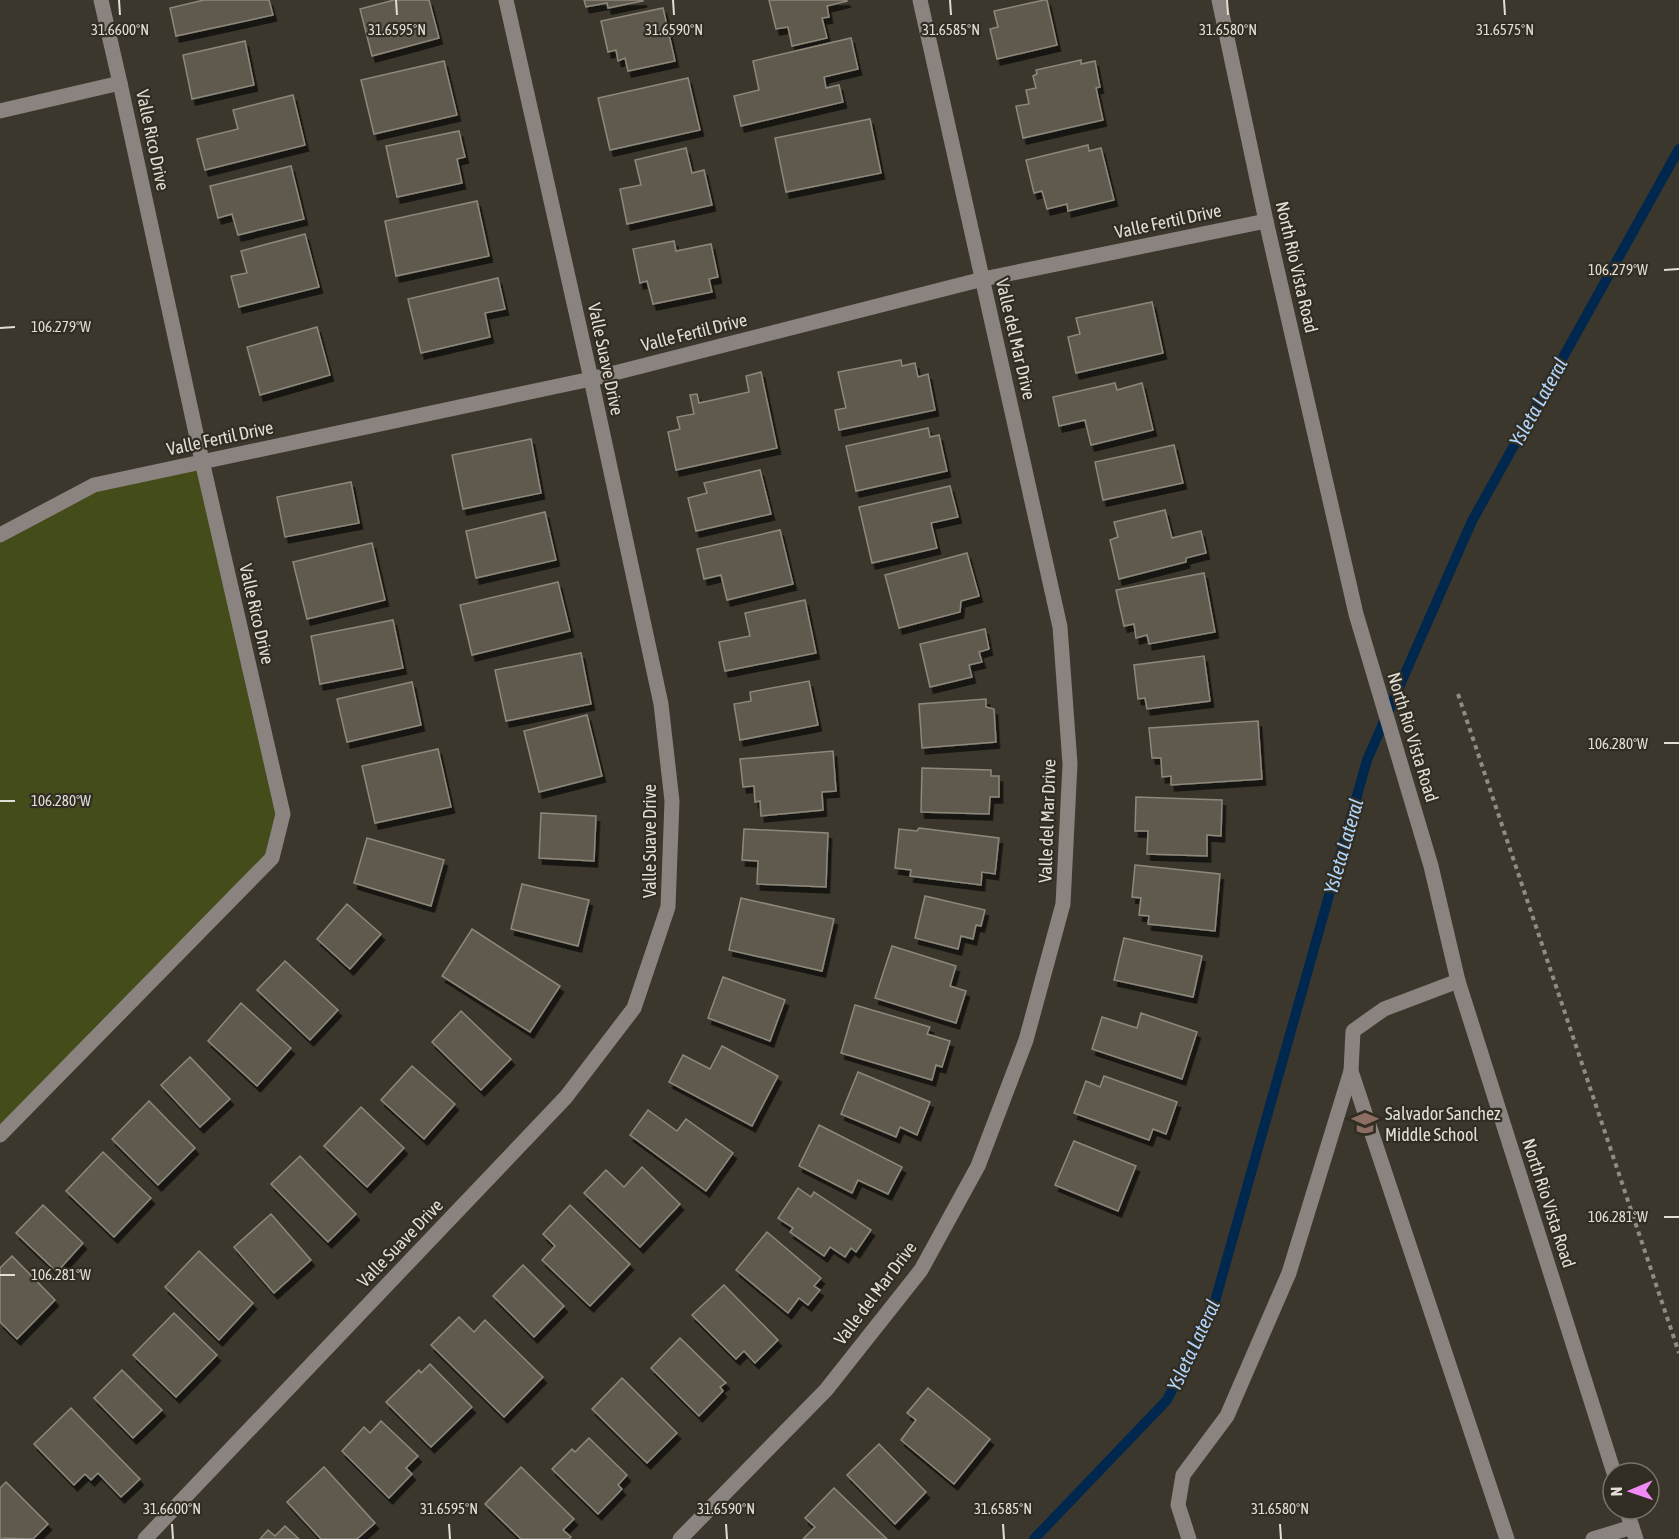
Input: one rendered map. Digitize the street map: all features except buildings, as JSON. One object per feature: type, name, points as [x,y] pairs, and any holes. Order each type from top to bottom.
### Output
[{"type":"street","name":"Valle Rico Drive","points":[[0,1135],[272,858],[283,814],[202,461],[101,0]]},
{"type":"street","name":"Valle Suave Drive","points":[[145,1539],[566,1097],[634,1008],[668,908],[672,801],[661,704],[506,0]]},
{"type":"street","name":"Valle del Mar Drive","points":[[680,1539],[826,1390],[921,1270],[978,1166],[1026,1040],[1062,904],[1070,764],[1060,627],[920,0]]},
{"type":"street","name":"North Rio Vista Road","points":[[1219,0],[1266,221],[1356,614],[1431,866],[1458,981],[1610,1461]]},
{"type":"street","points":[[0,111],[120,83]]},
{"type":"street","name":"Valle Fertil Drive","points":[[0,535],[94,485],[591,379],[982,279],[1266,221]]},
{"type":"street","points":[[1189,1539],[1178,1505],[1183,1475],[1227,1416],[1289,1273],[1351,1071],[1353,1031],[1384,1009],[1458,981]]},
{"type":"street","points":[[1351,1071],[1507,1539]]},
{"type":"street","points":[[1593,1539],[1634,1533]]},
{"type":"path","points":[[1458,694],[1679,1353]]},
{"type":"green space","points":[[202,461],[283,814],[272,858],[0,1135],[0,535],[94,485]]},
{"type":"waterway","name":"Ysleta Lateral","points":[[1034,1539],[1167,1400],[1212,1312],[1367,760],[1472,521],[1679,149]]},
{"type":"place","name":"Salvador Sanchez Middle School","points":[[1365,1123]]}]
